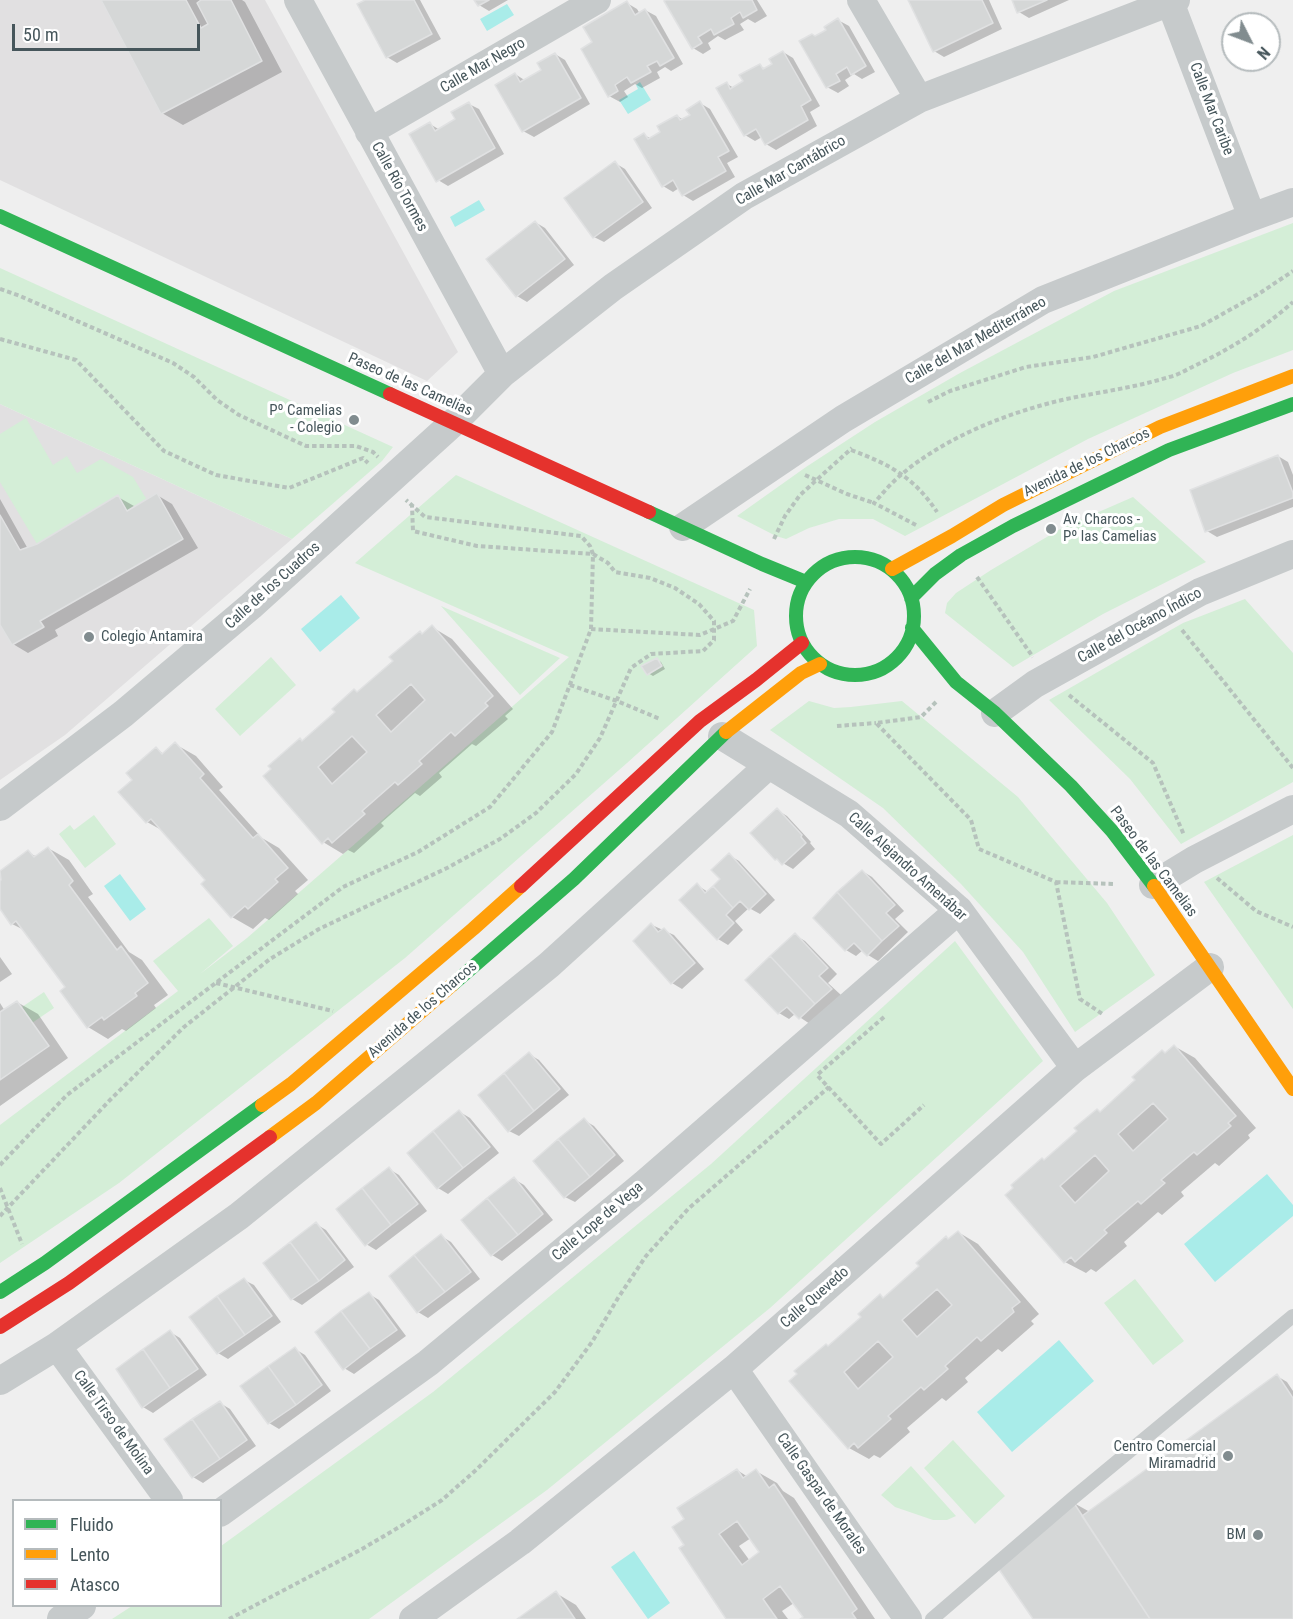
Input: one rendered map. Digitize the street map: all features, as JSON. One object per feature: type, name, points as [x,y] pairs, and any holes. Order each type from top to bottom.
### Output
[{"type":"street","name":"Calle Río Tormes","points":[[298,0],[502,374]]},
{"type":"street","points":[[861,0],[919,99]]},
{"type":"street","name":"Calle Mar Negro","points":[[369,132],[593,1]]},
{"type":"street","name":"Calle Mar Cantábrico","points":[[444,433],[502,374],[614,287],[744,196],[919,99],[1173,1]]},
{"type":"street","name":"Calle Mar Caribe","points":[[1173,1],[1252,216]]},
{"type":"street","name":"Calle del Mar Mediterráneo","points":[[683,527],[843,419],[1043,300],[1252,216],[1293,202]]},
{"type":"street","name":"Paseo de las Camelias","points":[[0,216],[444,433],[683,527],[806,582]]},
{"type":"street","name":"Avenida de los Charcos","points":[[891,569],[1003,505],[1160,427],[1293,376]]},
{"type":"street","name":"Avenida de los Charcos","points":[[911,598],[935,574],[961,555],[1013,526],[1168,450],[1293,404]]},
{"type":"street","name":"Calle de los Cuadros","points":[[0,807],[123,714],[251,606],[444,433]]},
{"type":"street","name":"Calle del Océano Índico","points":[[995,713],[1035,684],[1200,592],[1293,554]]},
{"type":"street","points":[[864,557],[878,561],[891,569],[906,587],[911,598],[914,612],[912,628],[897,663],[854,675],[836,672],[820,664],[809,654],[798,631],[793,596],[816,571],[827,563],[845,558],[864,557]]},
{"type":"street","points":[[912,628],[956,682]]},
{"type":"street","name":"Avenida de los Charcos","points":[[0,1292],[45,1263],[291,1084],[482,921],[700,721],[802,643]]},
{"type":"street","name":"Avenida de los Charcos","points":[[0,1327],[69,1283],[316,1103],[574,879],[722,736],[801,673],[820,664]]},
{"type":"street","points":[[935,675],[956,682]]},
{"type":"street","name":"Paseo de las Camelias","points":[[956,682],[995,713],[1071,786],[1112,831],[1153,885],[1293,1089]]},
{"type":"street","name":"Calle Alejandro Amenábar","points":[[722,736],[849,814],[959,910],[1075,1068]]},
{"type":"street","points":[[0,1381],[57,1346],[238,1216],[549,965],[769,765]]},
{"type":"street","points":[[1153,885],[1194,860],[1293,809]]},
{"type":"street","name":"Calle Lope de Vega","points":[[222,1512],[428,1363],[644,1184],[959,910]]},
{"type":"street","name":"Calle Quevedo","points":[[412,1619],[520,1542],[734,1369],[1075,1068],[1210,967]]},
{"type":"street","name":"Calle Tirso de Molina","points":[[57,1346],[168,1499]]},
{"type":"street","name":"Calle Gaspar de Morales","points":[[734,1369],[908,1619]]},
{"type":"street","points":[[61,1619],[79,1607]]},
{"type":"lane","points":[[932,1619],[1073,1498],[1293,1316]]},
{"type":"path","points":[[924,404],[950,391],[1026,367],[1093,357],[1201,326],[1293,271]]},
{"type":"path","points":[[0,289],[173,363],[194,377],[217,400],[239,416],[306,446],[356,446],[374,452],[411,505],[425,517],[581,536],[590,546],[593,554],[591,629],[552,732],[490,807],[418,852],[344,887],[68,1095],[0,1165]]},
{"type":"path","points":[[874,503],[902,474],[934,452],[978,428],[1014,413],[1062,400],[1171,377],[1221,352],[1293,302]]},
{"type":"path","points":[[0,339],[76,360],[164,451],[216,475],[289,488],[363,458],[393,480],[411,505],[414,531],[477,546],[593,554],[608,563],[615,572],[650,578],[675,588],[699,604],[714,621],[714,640],[703,651],[651,654],[631,668],[600,738],[576,774],[536,813],[500,839],[447,868],[319,929],[270,960],[234,987],[184,1027],[111,1099],[0,1216]]},
{"type":"path","points":[[591,629],[700,635],[733,621],[785,516],[800,495],[815,480],[858,444]]},
{"type":"path","points":[[780,462],[815,480],[874,503],[911,522],[941,542]]},
{"type":"path","points":[[1172,608],[1180,627],[1293,768]]},
{"type":"path","points":[[837,726],[921,717],[956,682]]},
{"type":"path","points":[[570,685],[617,701],[671,724],[687,734]]},
{"type":"path","points":[[876,723],[971,820],[979,849],[1056,882],[1153,885]]},
{"type":"path","points":[[1056,882],[1080,999],[1127,1030]]},
{"type":"path","points":[[216,983],[336,1012]]},
{"type":"path","points":[[884,1017],[817,1075],[881,1144],[924,1105]]},
{"type":"path","points":[[229,1619],[401,1526],[442,1500],[477,1470],[555,1392],[592,1342],[646,1256],[688,1209],[829,1087]]},
{"type":"path","points":[[0,1188],[23,1247]]},
{"type":"shaded area","points":[[0,0],[265,0],[458,352],[427,381],[0,180]]},
{"type":"shaded area","name":"Colegio Antamira","points":[[0,404],[292,539],[65,735],[0,780]]},
{"type":"green space","points":[[1293,223],[1293,350],[1233,373],[1088,439],[905,536],[873,519],[839,519],[809,528],[786,539],[737,516],[875,422],[960,373],[1114,291]]},
{"type":"green space","points":[[0,268],[393,447],[382,461],[292,539],[0,404]]},
{"type":"green space","points":[[26,418],[53,465],[67,456],[77,473],[101,459],[133,477],[147,500],[127,511],[118,495],[37,544],[0,482],[0,434]]},
{"type":"green space","points":[[456,475],[754,610],[757,646],[405,958],[119,1183],[0,1263],[0,1125],[178,991],[153,961],[209,918],[233,946],[200,974],[247,938],[569,657],[355,563]]},
{"type":"green space","points":[[1133,497],[1206,562],[1103,614],[1013,667],[945,613],[947,603],[956,593],[991,570],[1062,528]]},
{"type":"green space","points":[[1245,599],[1293,653],[1293,782],[1181,844],[1130,779],[1049,700],[1183,623]]},
{"type":"green space","points":[[441,606],[560,658],[520,695]]},
{"type":"green space","points":[[271,657],[296,685],[240,736],[215,709]]},
{"type":"green space","points":[[809,701],[834,708],[902,701],[1018,797],[1107,903],[1155,975],[1075,1032],[1023,952],[961,884],[883,808],[770,730]]},
{"type":"green space","points":[[94,815],[116,844],[85,868],[59,834],[70,825],[74,830]]},
{"type":"green space","points":[[1293,835],[1293,1009],[1204,882]]},
{"type":"green space","points":[[955,941],[1043,1061],[770,1308],[547,1490],[369,1619],[112,1619],[130,1607],[222,1607],[222,1545],[433,1392],[711,1164]]},
{"type":"green space","points":[[44,992],[54,1008],[32,1023],[22,1007]]},
{"type":"green space","points":[[1135,1279],[1184,1341],[1153,1365],[1104,1303]]},
{"type":"green space","points":[[953,1440],[1005,1496],[975,1524],[924,1468]]},
{"type":"green space","points":[[911,1466],[956,1516],[947,1520],[933,1520],[895,1507],[881,1495]]},
{"type":"water","points":[[507,4],[514,15],[487,31],[480,19]]},
{"type":"water","points":[[640,82],[651,100],[628,114],[619,100],[638,89],[636,85]]},
{"type":"water","points":[[479,200],[485,210],[455,227],[450,217]]},
{"type":"water","points":[[341,595],[360,618],[320,652],[301,629]]},
{"type":"water","points":[[120,874],[146,909],[130,921],[104,886]]},
{"type":"water","points":[[1267,1174],[1293,1205],[1293,1216],[1215,1282],[1184,1244]]},
{"type":"water","points":[[1059,1340],[1094,1381],[1012,1452],[977,1412]]},
{"type":"water","points":[[634,1551],[670,1603],[648,1619],[611,1567]]},
{"type":"building","points":[[101,0],[186,0],[201,28],[208,24],[197,3],[201,0],[231,0],[262,61],[161,114]]},
{"type":"building","points":[[365,0],[414,0],[432,34],[386,58],[357,4]]},
{"type":"building","points":[[474,0],[489,0],[478,6]]},
{"type":"building","points":[[752,0],[757,10],[743,18],[740,12],[731,18],[734,24],[714,35],[711,29],[698,37],[702,43],[692,49],[664,1]]},
{"type":"building","points":[[908,0],[982,0],[993,23],[933,52]]},
{"type":"building","points":[[1012,0],[1047,0],[1017,13]]},
{"type":"building","points":[[627,1],[635,15],[645,9],[674,58],[660,66],[657,61],[647,66],[651,72],[631,83],[627,77],[615,85],[618,91],[608,97],[581,49],[592,42],[583,27]]},
{"type":"building","points":[[838,18],[866,66],[851,75],[847,67],[836,74],[840,81],[826,88],[799,41],[826,30],[824,27]]},
{"type":"building","points":[[783,51],[811,100],[801,106],[808,120],[765,145],[756,129],[744,136],[716,88],[727,82],[730,89],[743,81],[739,75],[760,64],[763,69],[772,64],[769,59]]},
{"type":"building","points":[[555,53],[581,98],[522,132],[495,85],[515,73],[520,82],[541,70],[537,63]]},
{"type":"building","points":[[700,101],[729,151],[718,157],[726,171],[682,196],[673,180],[662,187],[634,139],[644,133],[648,139],[660,132],[657,126],[677,115],[680,120],[690,115],[686,110]]},
{"type":"building","points":[[469,102],[495,148],[436,182],[409,134],[430,122],[435,131],[455,119],[451,112]]},
{"type":"building","points":[[615,161],[643,202],[593,238],[564,198]]},
{"type":"building","points":[[535,221],[565,259],[516,297],[486,259]]},
{"type":"building","points":[[1278,455],[1293,498],[1205,532],[1190,490]]},
{"type":"building","points":[[157,493],[183,539],[40,621],[44,627],[12,645],[0,625],[0,515],[20,550],[37,544],[118,495],[127,511]]},
{"type":"building","points":[[432,625],[493,696],[485,703],[488,706],[455,736],[451,732],[419,761],[422,764],[398,785],[395,782],[362,811],[365,814],[332,843],[328,838],[322,844],[263,776],[271,769],[268,766],[300,738],[302,741],[335,712],[332,709],[354,689],[357,692],[393,661],[389,657],[420,631],[422,634]],"holes":[[[411,684],[425,700],[391,732],[376,715]],[[352,736],[367,752],[332,784],[318,767]]]},
{"type":"building","points":[[657,658],[662,666],[647,675],[641,666]]},
{"type":"building","points":[[175,742],[204,774],[200,778],[253,838],[258,834],[288,868],[275,879],[278,882],[248,909],[245,906],[231,918],[201,884],[205,880],[151,819],[146,823],[118,792],[132,780],[126,773],[156,747],[162,754]]},
{"type":"building","points":[[777,808],[802,835],[806,843],[782,865],[750,833]]},
{"type":"building","points":[[48,847],[73,881],[69,885],[117,950],[121,946],[148,983],[135,993],[137,996],[104,1020],[102,1017],[87,1028],[60,991],[65,987],[16,921],[11,925],[0,909],[0,871],[28,850],[34,857]]},
{"type":"building","points":[[729,853],[766,894],[749,910],[740,901],[733,908],[713,886],[720,879],[711,870]]},
{"type":"building","points":[[862,870],[895,905],[886,913],[899,926],[882,941],[837,892]]},
{"type":"building","points":[[697,883],[705,893],[713,886],[733,908],[726,915],[734,923],[717,940],[679,900]]},
{"type":"building","points":[[837,892],[882,941],[867,956],[854,943],[845,951],[813,918]]},
{"type":"building","points":[[651,923],[658,932],[664,928],[695,963],[671,984],[633,941]]},
{"type":"building","points":[[795,933],[828,968],[819,976],[832,989],[815,1004],[770,956]]},
{"type":"building","points":[[770,956],[815,1004],[799,1019],[787,1007],[778,1014],[745,980]]},
{"type":"building","points":[[17,1001],[49,1046],[0,1080],[0,1012]]},
{"type":"building","points":[[1174,1045],[1236,1116],[1228,1123],[1231,1126],[1197,1155],[1194,1152],[1161,1180],[1165,1183],[1141,1204],[1138,1201],[1104,1230],[1107,1233],[1075,1262],[1071,1257],[1064,1263],[1005,1195],[1013,1188],[1011,1185],[1077,1131],[1074,1128],[1097,1109],[1100,1112],[1135,1080],[1132,1077],[1162,1050],[1165,1053]],"holes":[[[1153,1103],[1168,1119],[1133,1151],[1118,1134]],[[1095,1155],[1109,1171],[1075,1203],[1060,1186]]]},
{"type":"building","points":[[529,1052],[560,1089],[534,1111],[504,1073]]},
{"type":"building","points":[[504,1073],[534,1111],[508,1132],[478,1095]]},
{"type":"building","points":[[459,1110],[490,1147],[463,1168],[433,1131]]},
{"type":"building","points":[[584,1118],[615,1155],[590,1177],[558,1139]]},
{"type":"building","points":[[433,1131],[463,1168],[437,1189],[407,1153]]},
{"type":"building","points":[[558,1139],[590,1177],[564,1198],[533,1161]]},
{"type":"building","points":[[389,1167],[418,1204],[391,1225],[362,1188]]},
{"type":"building","points":[[514,1177],[543,1214],[518,1235],[487,1198]]},
{"type":"building","points":[[362,1188],[391,1225],[365,1246],[336,1209]]},
{"type":"building","points":[[487,1198],[518,1235],[491,1256],[461,1220]]},
{"type":"building","points":[[316,1222],[345,1260],[319,1281],[290,1242]]},
{"type":"building","points":[[958,1231],[1020,1302],[1012,1308],[1014,1312],[981,1341],[977,1337],[945,1366],[948,1369],[924,1390],[921,1387],[888,1416],[891,1419],[858,1448],[854,1443],[848,1449],[789,1381],[797,1374],[794,1371],[826,1344],[828,1346],[861,1317],[858,1314],[880,1294],[883,1298],[919,1266],[916,1263],[946,1236],[948,1239]],"holes":[[[937,1289],[952,1305],[917,1337],[902,1320]],[[878,1341],[893,1357],[858,1389],[844,1372]]]},
{"type":"building","points":[[441,1234],[471,1272],[445,1292],[414,1255]]},
{"type":"building","points":[[290,1242],[319,1281],[291,1300],[263,1263]]},
{"type":"building","points":[[414,1255],[445,1292],[417,1313],[389,1276]]},
{"type":"building","points":[[244,1278],[272,1316],[245,1335],[217,1296]]},
{"type":"building","points":[[369,1292],[397,1330],[370,1349],[341,1311]]},
{"type":"building","points":[[217,1296],[245,1335],[217,1354],[189,1317]]},
{"type":"building","points":[[341,1311],[370,1349],[343,1370],[315,1332]]},
{"type":"building","points":[[170,1330],[198,1369],[170,1388],[143,1349]]},
{"type":"building","points":[[295,1347],[322,1385],[296,1405],[268,1366]]},
{"type":"building","points":[[143,1349],[170,1388],[142,1408],[116,1369]]},
{"type":"building","points":[[268,1366],[296,1405],[268,1424],[240,1386]]},
{"type":"building","name":"Centro Comercial Miramadrid","points":[[1277,1374],[1293,1398],[1293,1619],[1150,1619],[1082,1516]]},
{"type":"building","points":[[220,1401],[247,1440],[220,1459],[192,1419]]},
{"type":"building","points":[[192,1419],[220,1459],[192,1478],[164,1439]]},
{"type":"building","points":[[737,1469],[743,1478],[756,1469],[769,1488],[774,1484],[857,1609],[852,1613],[856,1619],[800,1619],[803,1617],[780,1586],[763,1599],[777,1619],[726,1619],[679,1548],[684,1545],[672,1527],[684,1519],[677,1508]],"holes":[[[737,1521],[759,1552],[742,1565],[719,1534]]]},
{"type":"building","points":[[1072,1500],[1150,1619],[1033,1619],[996,1565]]},
{"type":"building","points":[[556,1591],[575,1619],[517,1619]]},
{"type":"traffic: fast","points":[[0,216],[390,394]]},
{"type":"traffic: fast","points":[[911,598],[935,574],[961,555],[1013,526],[1169,450],[1293,404]]},
{"type":"traffic: fast","points":[[649,512],[806,582]]},
{"type":"traffic: fast","points":[[855,557],[877,562],[897,574],[909,594],[914,616],[909,638],[897,658],[877,670],[855,675],[833,670],[813,658],[801,638],[796,616],[801,594],[813,574],[833,562],[855,557]]},
{"type":"traffic: fast","points":[[912,628],[956,682],[995,713],[1071,786],[1112,831],[1154,886]]},
{"type":"traffic: fast","points":[[452,985],[574,879],[726,732]]},
{"type":"traffic: fast","points":[[0,1292],[45,1263],[262,1105]]},
{"type":"traffic: slow","points":[[892,569],[1003,505],[1160,427],[1293,376]]},
{"type":"traffic: slow","points":[[726,732],[801,673],[820,664]]},
{"type":"traffic: slow","points":[[262,1105],[291,1084],[521,886]]},
{"type":"traffic: slow","points":[[1154,886],[1293,1089]]},
{"type":"traffic: slow","points":[[270,1137],[316,1103],[452,985]]},
{"type":"traffic: jam","points":[[390,394],[649,512]]},
{"type":"traffic: jam","points":[[521,886],[700,721],[802,643]]},
{"type":"traffic: jam","points":[[0,1327],[69,1283],[270,1137]]},
{"type":"place","name":"Pº Camelias - Colegio","points":[[354,420]]},
{"type":"place","name":"Av. Charcos - Pº las Camelias","points":[[1051,529]]},
{"type":"place","name":"Colegio Antamira","points":[[89,637]]},
{"type":"place","name":"Centro Comercial Miramadrid","points":[[1228,1456]]},
{"type":"place","name":"BM","points":[[1258,1535]]}]
